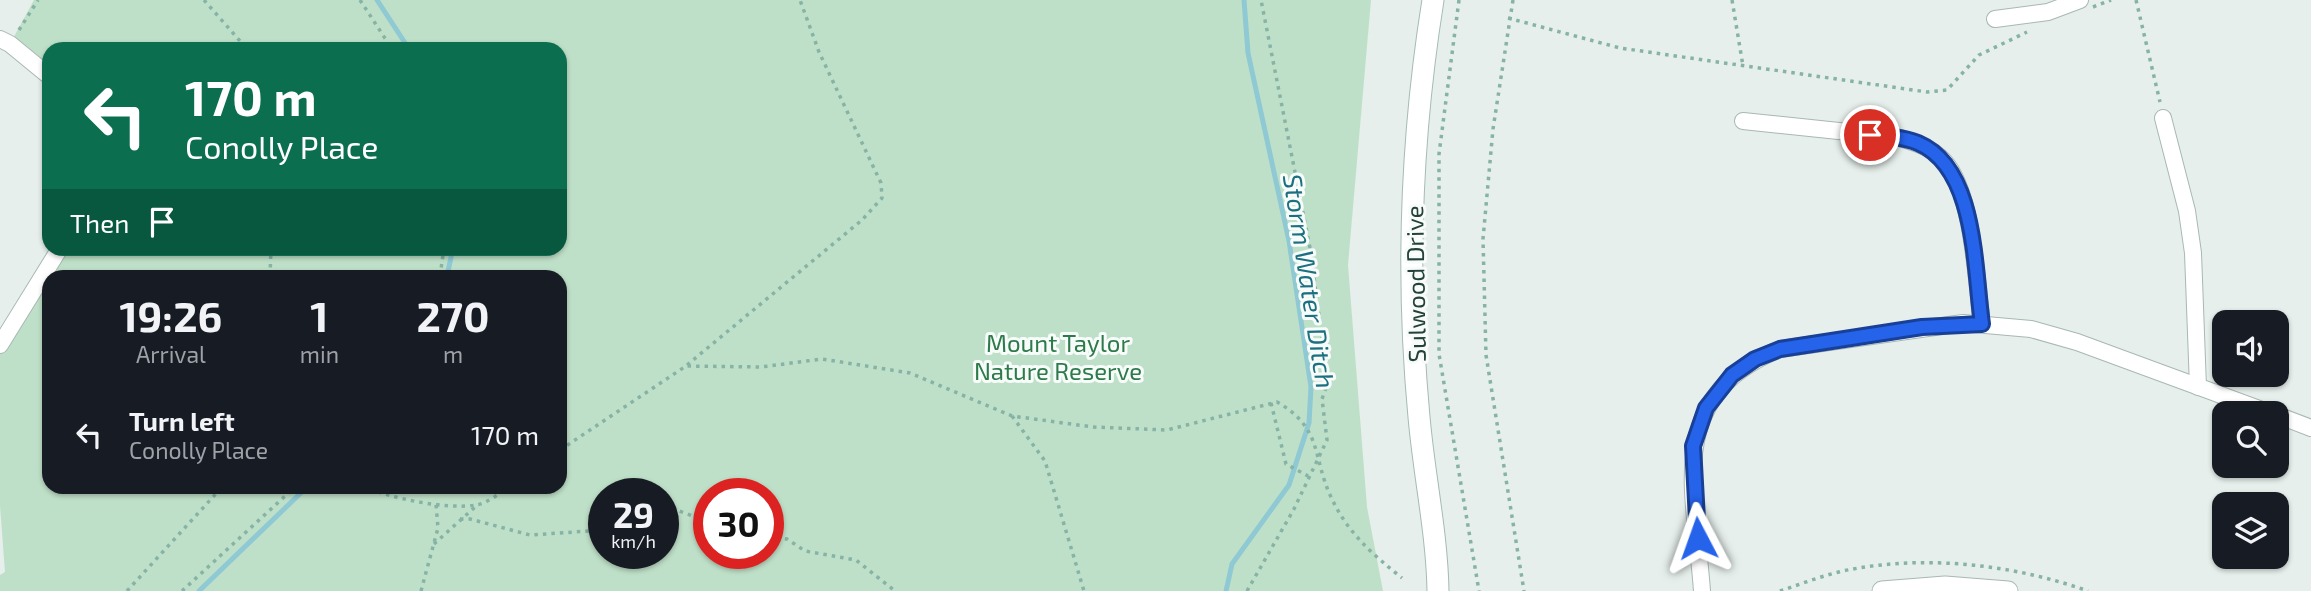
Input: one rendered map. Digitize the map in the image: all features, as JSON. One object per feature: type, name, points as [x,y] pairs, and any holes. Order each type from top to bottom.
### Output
[{"type":"main road","name":"Sulwood Drive","points":[[1433,0],[1416,150],[1412,258],[1419,418],[1438,591]]},
{"type":"main road","name":"Sulwood Drive","points":[[1437,567],[1448,591]]},
{"type":"street","points":[[1995,19],[2048,12],[2080,0]]},
{"type":"street","points":[[5,41],[42,70]]},
{"type":"street","points":[[2163,118],[2187,211],[2193,253],[2198,387]]},
{"type":"street","points":[[1743,121],[1896,137],[1919,143],[1938,155],[1959,182],[1965,204],[1982,324]]},
{"type":"street","points":[[0,345],[42,277]]},
{"type":"street","points":[[1702,591],[1693,446],[1706,408],[1732,375],[1755,359],[1780,349],[1922,327],[1982,324],[2031,329],[2077,342],[2237,401]]},
{"type":"street","points":[[2289,420],[2311,428]]},
{"type":"street","points":[[1882,591],[1945,586],[2008,591]]},
{"type":"path","points":[[5,41],[38,0]]},
{"type":"path","points":[[204,0],[241,42]]},
{"type":"path","points":[[360,0],[387,42]]},
{"type":"path","points":[[567,445],[686,366],[863,220],[882,198],[881,183],[819,52],[800,0]]},
{"type":"path","points":[[1247,591],[1294,509],[1307,475],[1327,440],[1322,399],[1328,382],[1310,248],[1261,0]]},
{"type":"path","points":[[1459,0],[1439,155],[1439,354],[1479,591]]},
{"type":"path","points":[[1513,0],[1508,18],[1483,239],[1486,355],[1524,591]]},
{"type":"path","points":[[1732,0],[1743,66]]},
{"type":"path","points":[[2136,0],[2163,118]]},
{"type":"path","points":[[1508,18],[1620,48],[1927,92],[1947,90],[1979,55],[1998,43]]},
{"type":"path","points":[[686,366],[761,367],[822,359],[911,373],[1012,416],[1093,427],[1167,430],[1277,402],[1290,409],[1315,442],[1330,495],[1349,529],[1366,549],[1402,578]]},
{"type":"path","points":[[1271,403],[1279,425],[1286,464],[1307,475]]},
{"type":"path","points":[[1012,416],[1045,461],[1084,591]]},
{"type":"path","points":[[127,591],[216,494]]},
{"type":"path","points":[[182,591],[287,494]]},
{"type":"path","points":[[381,494],[436,504],[477,506]]},
{"type":"path","points":[[434,544],[460,519],[496,494]]},
{"type":"path","points":[[421,591],[438,528],[436,504]]},
{"type":"path","points":[[460,519],[530,535],[588,531]]},
{"type":"path","points":[[784,539],[806,551],[856,560],[895,591]]},
{"type":"green space","name":"Mount Taylor Nature Reserve","points":[[34,0],[1371,0],[1348,265],[1367,507],[1383,591],[0,591],[0,575],[5,572],[0,506],[0,345],[42,278],[42,494],[567,494],[567,270],[47,270],[56,256],[567,256],[567,42],[42,42],[42,70],[10,44]]},
{"type":"waterway","points":[[377,0],[404,42]]},
{"type":"waterway","name":"Storm Water Ditch","points":[[1226,591],[1232,564],[1289,485],[1309,423],[1311,387],[1289,241],[1248,53],[1244,0]]},
{"type":"waterway","points":[[448,270],[451,256]]},
{"type":"waterway","points":[[199,591],[300,494]]},
{"type":"route","points":[[1698,538],[1693,446],[1706,408],[1722,384],[1732,375],[1755,359],[1780,349],[1922,327],[1982,324],[1965,204],[1959,182],[1938,155],[1919,143],[1896,137],[1870,135]]}]
